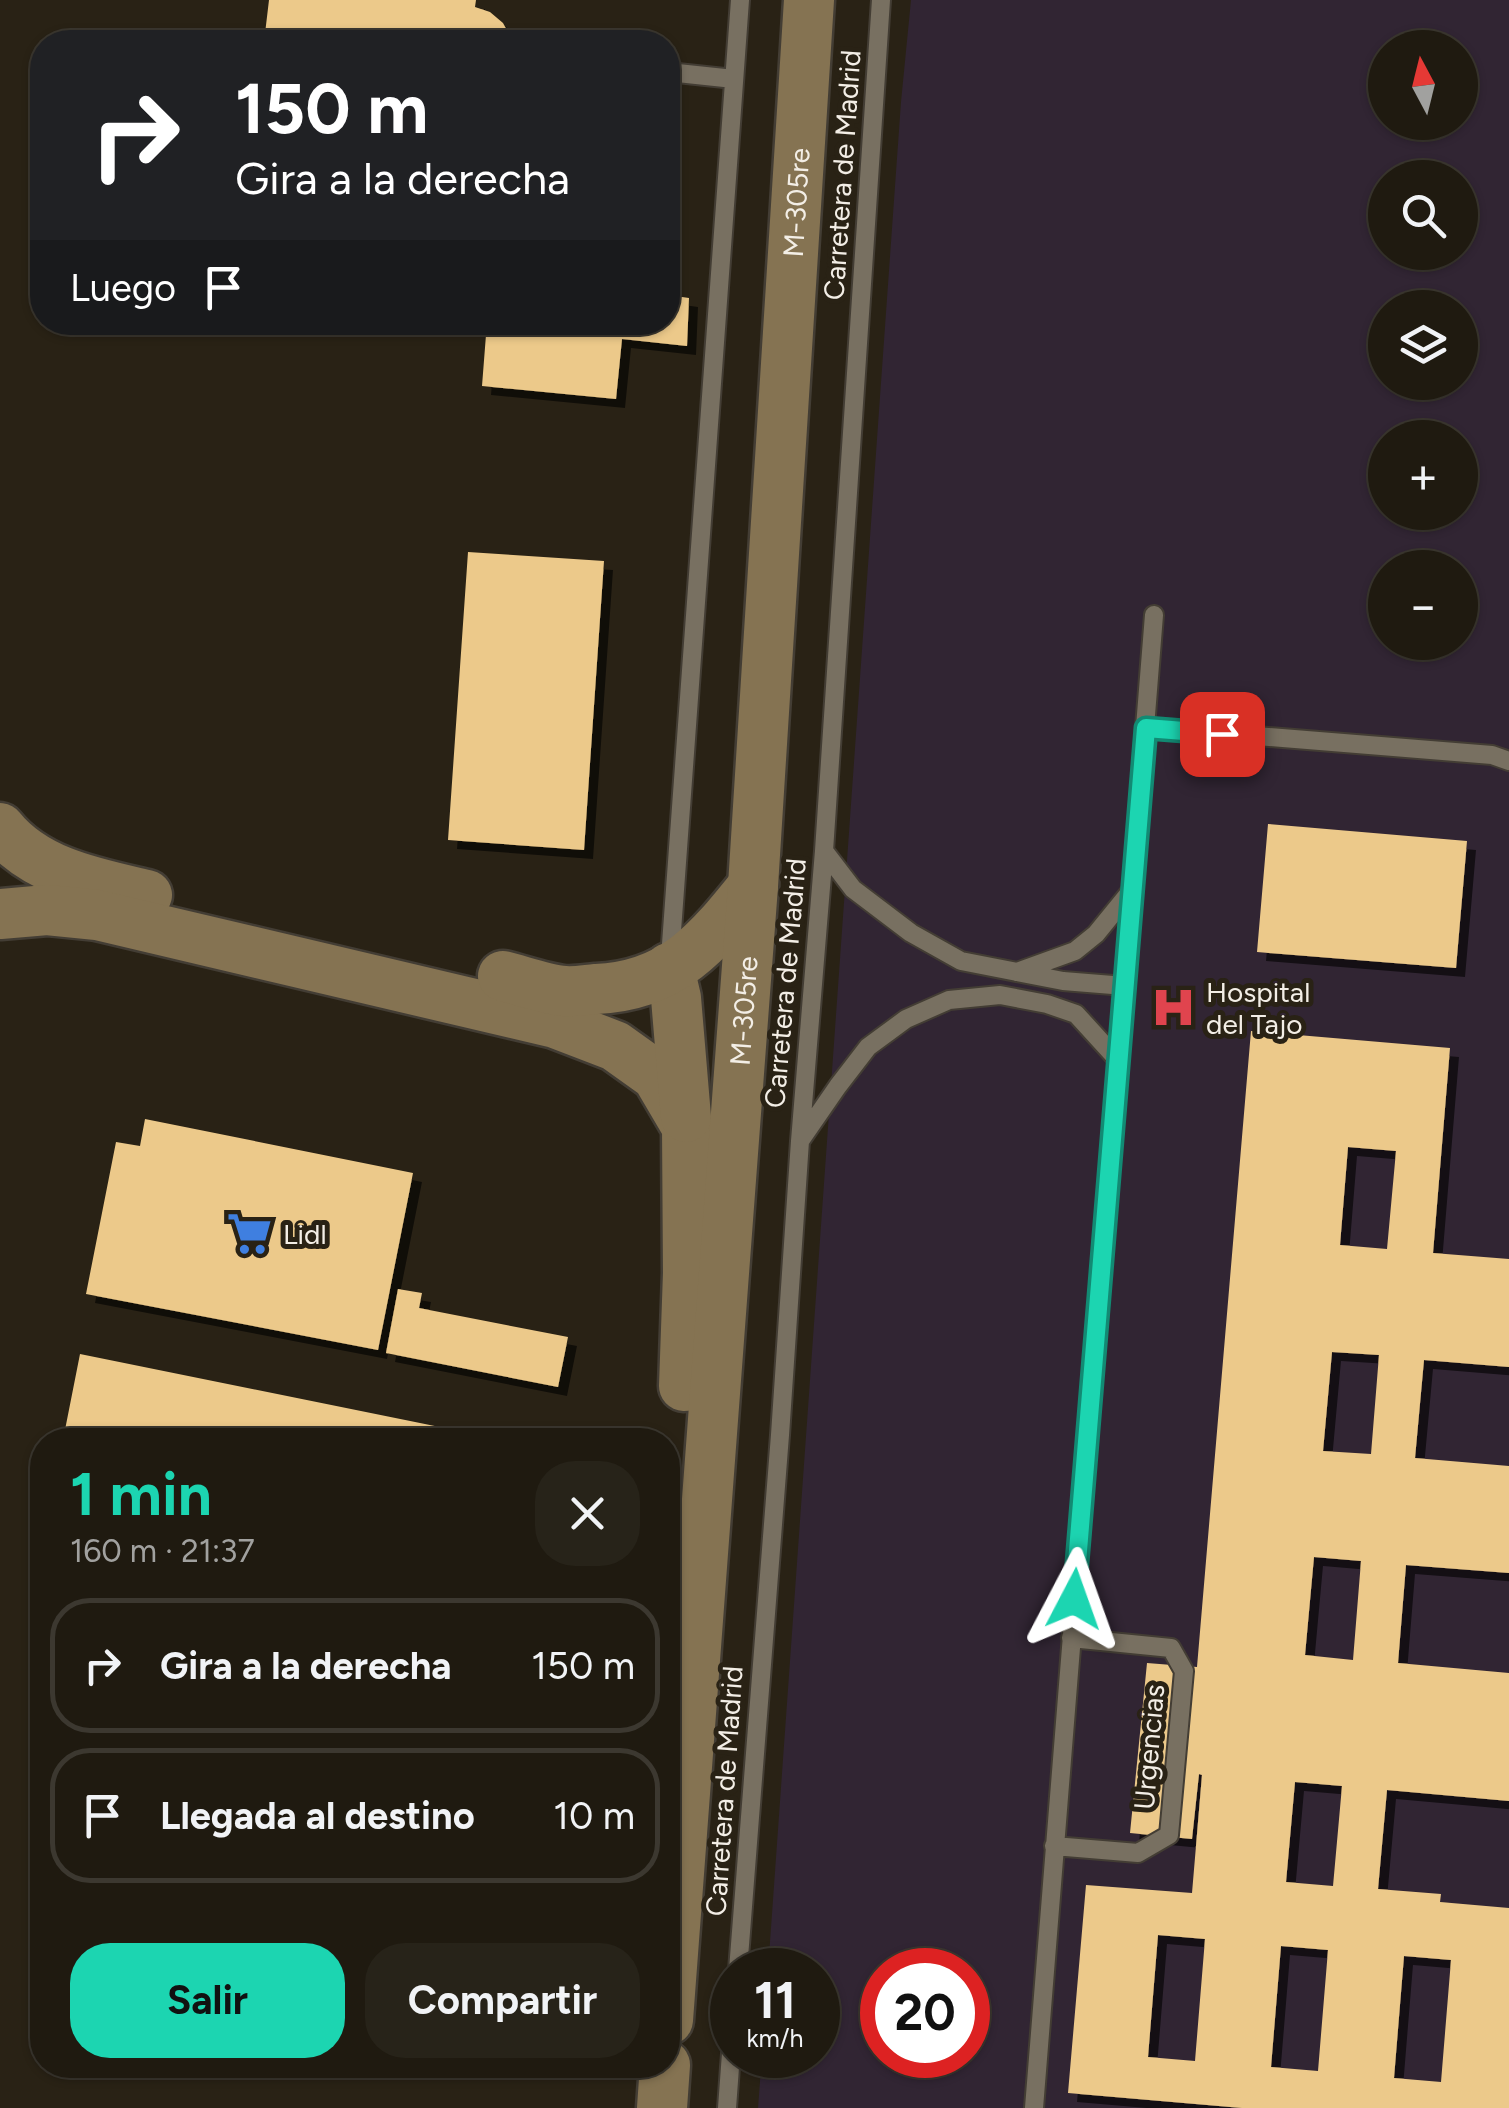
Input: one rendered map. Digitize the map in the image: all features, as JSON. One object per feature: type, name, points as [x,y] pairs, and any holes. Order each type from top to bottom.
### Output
[{"type":"main road","name":"M-305re","points":[[680,1865],[753,886],[809,0]]},
{"type":"main road","points":[[0,828],[10,841],[55,870],[102,884],[564,990],[621,988],[646,982],[708,940],[753,886]]},
{"type":"main road","points":[[0,914],[47,910],[97,915],[554,1023],[615,1046],[657,1076],[687,1127]]},
{"type":"main road","points":[[669,968],[676,998],[687,1127],[688,1273],[682,1427],[704,1554]]},
{"type":"main road","points":[[662,2108],[663,2078]]},
{"type":"lane","points":[[669,968],[740,0]]},
{"type":"lane","name":"Carretera de Madrid","points":[[740,1948],[824,851],[881,0]]},
{"type":"lane","points":[[680,73],[734,79]]},
{"type":"lane","points":[[1034,2108],[1154,614]]},
{"type":"lane","points":[[1146,728],[1492,755],[1509,761]]},
{"type":"lane","points":[[824,851],[853,889],[911,933],[962,961],[1063,981],[1125,986]]},
{"type":"lane","points":[[1014,973],[1075,951],[1096,934],[1132,891]]},
{"type":"lane","points":[[800,1141],[868,1047],[906,1019],[949,1000],[1000,995],[1076,1014],[1118,1059]]},
{"type":"lane","name":"Urgencias","points":[[1054,1846],[1138,1854],[1169,1835],[1184,1671],[1171,1648],[1071,1638]]},
{"type":"lane","points":[[727,2108],[729,2078]]},
{"type":"shaded area","name":"Hospital del Tajo","points":[[911,0],[1509,0],[1509,2108],[758,2108],[760,2078],[840,2078],[840,1948],[770,1948]]},
{"type":"building","points":[[269,0],[476,0],[475,7],[490,12],[507,30],[265,30]]},
{"type":"building","points":[[680,297],[689,298],[687,346],[622,339],[616,399],[482,386],[486,335],[680,335]]},
{"type":"building","points":[[468,552],[604,561],[584,850],[448,840]]},
{"type":"building","points":[[1268,824],[1467,841],[1456,968],[1257,952]]},
{"type":"building","points":[[1251,1031],[1450,1048],[1433,1253],[1509,1259],[1509,1367],[1424,1360],[1415,1458],[1509,1466],[1509,1573],[1406,1565],[1398,1663],[1509,1673],[1509,1801],[1387,1790],[1378,1889],[1441,1894],[1440,1902],[1509,1908],[1509,2108],[1242,2108],[1068,2093],[1086,1885],[1192,1893],[1202,1775],[1199,1774],[1192,1839],[1130,1833],[1147,1663],[1197,1667]],"holes":[[[1348,1147],[1396,1151],[1387,1249],[1340,1245]],[[1332,1352],[1379,1355],[1371,1454],[1323,1451]],[[1314,1557],[1361,1561],[1353,1660],[1305,1655]],[[1295,1782],[1342,1786],[1333,1886],[1286,1882]],[[1158,1935],[1205,1939],[1195,2061],[1148,2057]],[[1281,1946],[1328,1950],[1318,2071],[1271,2067]],[[1404,1956],[1451,1960],[1441,2082],[1394,2078]]]},
{"type":"building","name":"Lidl","points":[[145,1119],[413,1173],[378,1350],[86,1294],[116,1142],[140,1146]]},
{"type":"building","points":[[398,1289],[422,1293],[419,1308],[568,1337],[558,1387],[386,1353]]},
{"type":"building","points":[[80,1354],[445,1428],[65,1428]]},
{"type":"place","name":"Hospital del Tajo","points":[[1173,1008]]},
{"type":"place","name":"Lidl","points":[[250,1234]]},
{"type":"route","points":[[1074,1599],[1146,728],[1222,734]]}]
